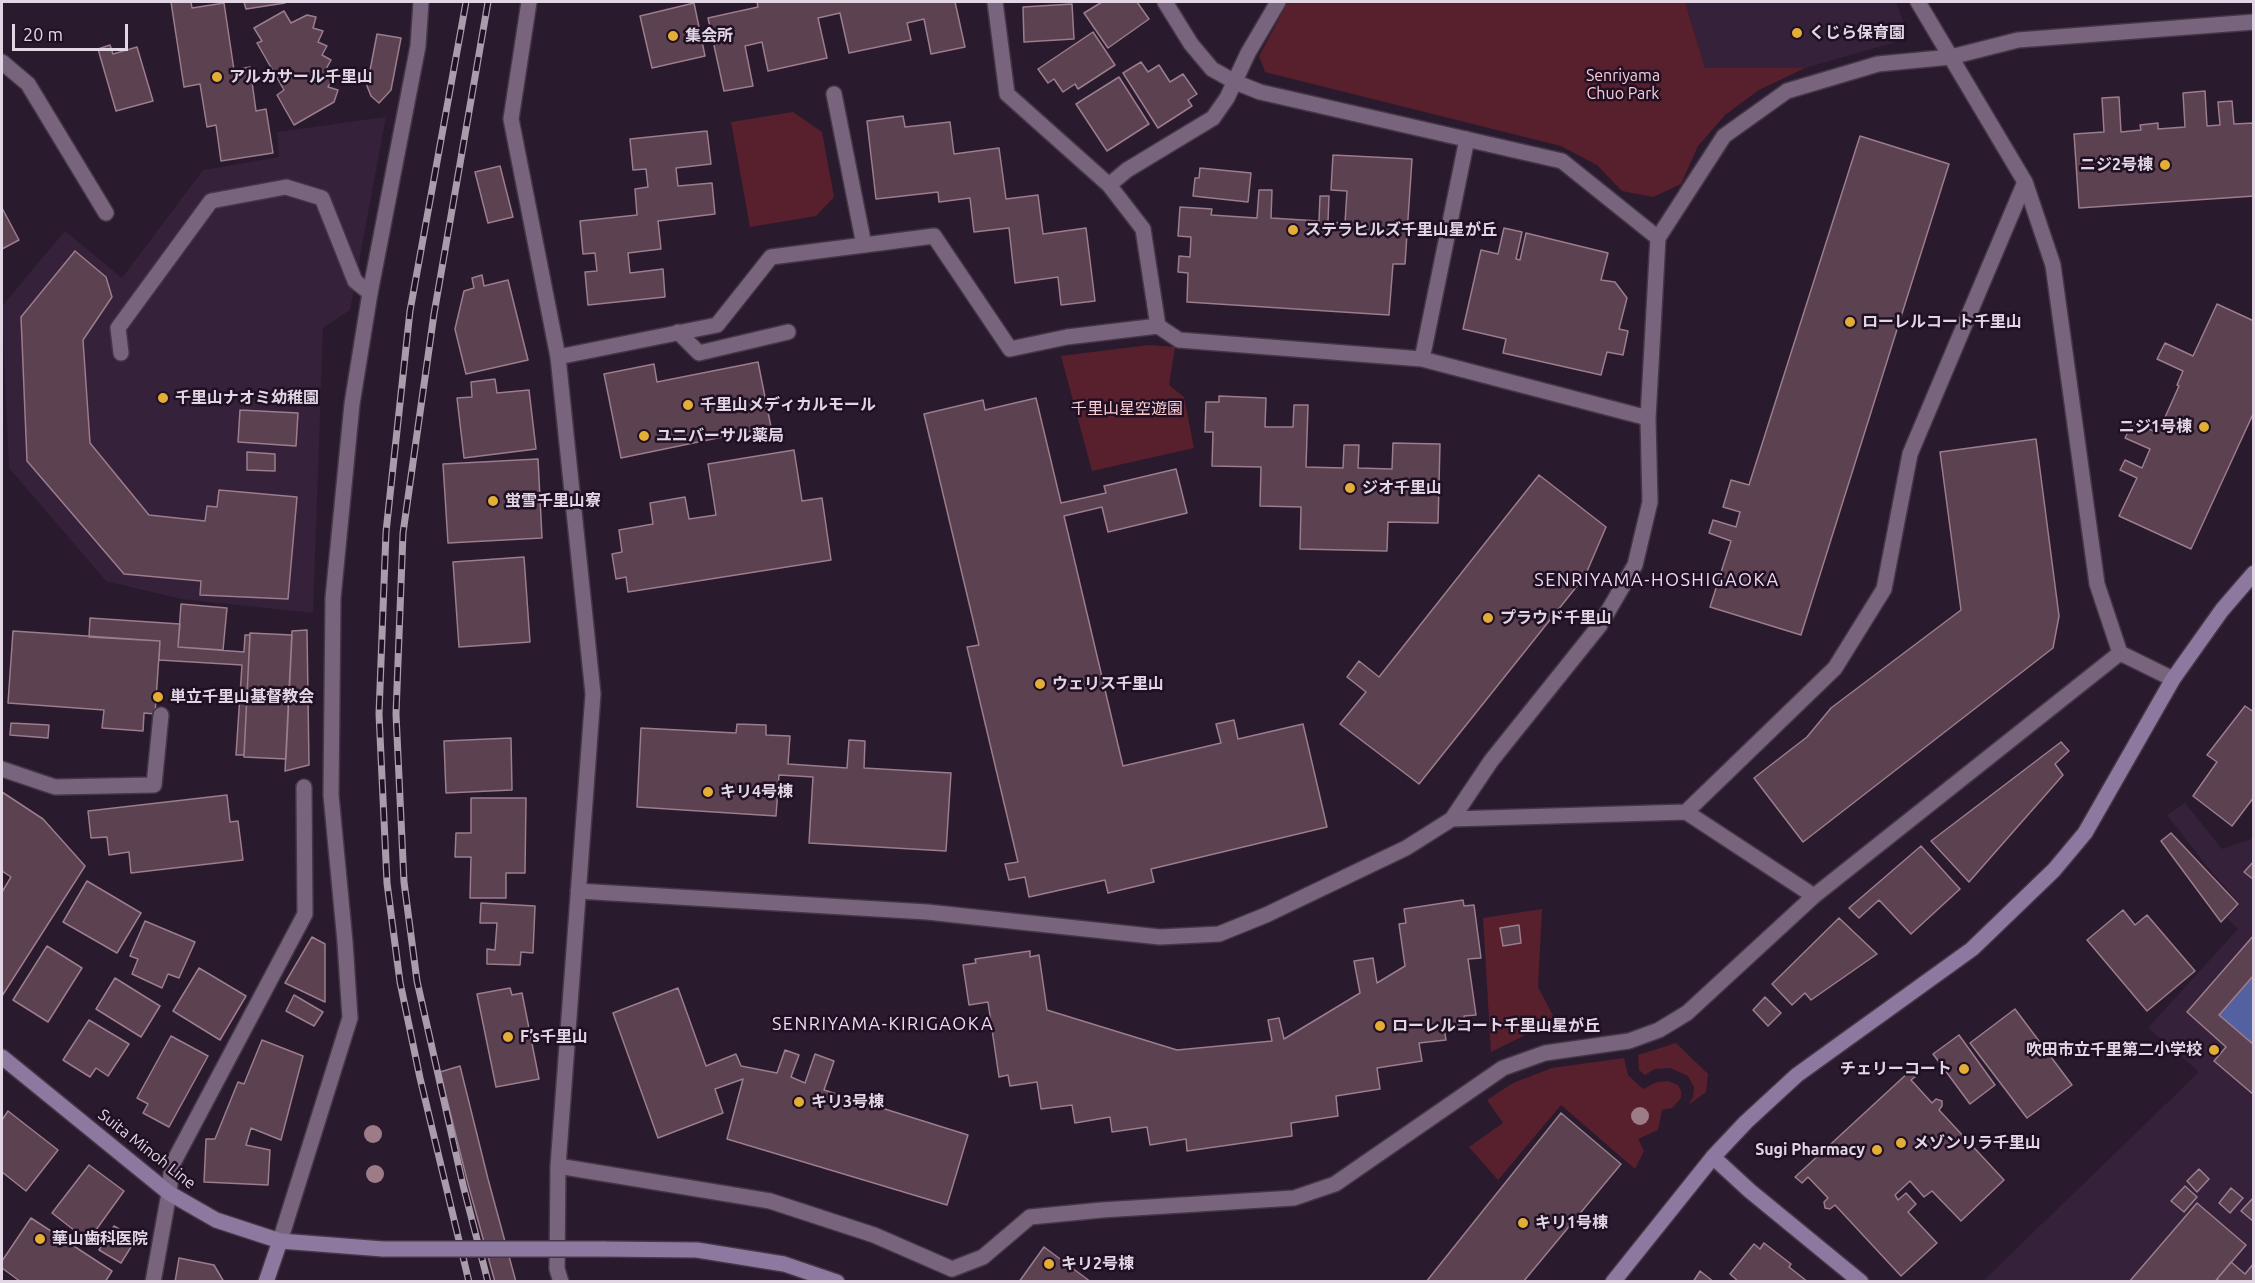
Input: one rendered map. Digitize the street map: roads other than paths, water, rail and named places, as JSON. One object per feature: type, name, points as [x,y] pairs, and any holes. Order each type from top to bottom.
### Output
[{"type":"street","points":[[266,1281],[350,1017],[331,795],[333,598],[352,404],[370,293],[418,46],[421,2]]},
{"type":"street","points":[[529,2],[511,119],[558,357],[593,694],[558,1166],[557,1269],[561,1281]]},
{"type":"street","points":[[995,2],[1007,94],[1109,185],[1143,229],[1158,326]]},
{"type":"street","points":[[1165,2],[1191,44],[1212,69],[1235,82],[1260,92],[1562,161],[1658,238]]},
{"type":"street","points":[[1109,185],[1127,170],[1213,118],[1278,2]]},
{"type":"street","points":[[1918,2],[2025,182],[2053,265],[2097,584],[2120,653],[2173,679]]},
{"type":"street","points":[[578,891],[927,912],[1160,937],[1219,934],[1266,915],[1396,854],[1452,819],[1491,761],[1600,625],[1635,565],[1650,502],[1648,418],[1658,238],[1724,136],[1787,91],[1878,63],[1951,57],[2018,40],[2253,22]]},
{"type":"street","points":[[2,62],[28,84],[106,213]]},
{"type":"street","points":[[834,94],[864,245]]},
{"type":"street","points":[[1422,358],[1467,140]]},
{"type":"street","points":[[1686,812],[1835,668],[1884,589],[1910,454],[2025,182]]},
{"type":"street","points":[[121,353],[118,328],[211,201],[286,187],[322,198],[355,280],[370,293]]},
{"type":"street","points":[[558,357],[717,325],[771,257],[934,236],[1010,349],[1067,337],[1158,326],[1179,340],[1422,358],[1648,418]]},
{"type":"street","points":[[678,332],[699,353],[788,332]]},
{"type":"street","points":[[1612,1281],[1713,1156],[1746,1122],[1797,1075],[1972,949],[2054,870],[2085,833],[2173,679],[2222,610],[2253,573]]},
{"type":"street","points":[[558,1166],[770,1201],[874,1235],[952,1269],[983,1257],[1030,1217],[1102,1210],[1294,1198],[1335,1184],[1503,1068],[1545,1053],[1629,1041],[1659,1030],[1687,1012],[1814,896],[2120,653]]},
{"type":"street","points":[[2,769],[55,787],[154,784],[160,715]]},
{"type":"street","points":[[153,1281],[172,1165],[305,914],[304,787]]},
{"type":"street","points":[[1452,819],[1686,812],[1814,896]]},
{"type":"street","name":"Suita Minoh Line","points":[[2,1057],[169,1192],[216,1220],[280,1241],[382,1249],[697,1250],[784,1264],[837,1281]]},
{"type":"street","points":[[1713,1156],[1750,1191],[1862,1281]]},
{"type":"water","points":[[2253,975],[2253,1045],[2219,1015]]},
{"type":"railway","points":[[466,2],[410,311],[386,532],[379,714],[387,883],[400,982],[420,1078],[469,1282]]},
{"type":"railway","points":[[488,2],[434,314],[403,533],[396,714],[404,882],[417,981],[463,1185],[488,1282]]},
{"type":"place","name":"くじら保育園","points":[[1797,33]]},
{"type":"place","name":"集会所","points":[[673,36]]},
{"type":"place","name":"アルカサール千里山","points":[[217,77]]},
{"type":"place","name":"ニジ2号棟","points":[[2165,165]]},
{"type":"place","name":"ステラヒルズ千里山星が丘","points":[[1293,230]]},
{"type":"place","name":"ローレルコート千里山","points":[[1850,322]]},
{"type":"place","name":"千里山ナオミ幼稚園","points":[[163,398]]},
{"type":"place","name":"千里山メディカルモール","points":[[688,405]]},
{"type":"place","name":"ニジ1号棟","points":[[2204,427]]},
{"type":"place","name":"ユニバーサル薬局","points":[[644,436]]},
{"type":"place","name":"ジオ千里山","points":[[1350,488]]},
{"type":"place","name":"蛍雪千里山寮","points":[[493,501]]},
{"type":"place","name":"プラウド千里山","points":[[1488,618]]},
{"type":"place","name":"ウェリス千里山","points":[[1040,684]]},
{"type":"place","name":"単立千里山基督教会","points":[[158,697]]},
{"type":"place","name":"キリ4号棟","points":[[708,792]]},
{"type":"place","name":"ローレルコート千里山星が丘","points":[[1380,1026]]},
{"type":"place","name":"F’s千里山","points":[[508,1037]]},
{"type":"place","name":"吹田市立千里第二小学校","points":[[2214,1050]]},
{"type":"place","name":"チェリーコート","points":[[1964,1069]]},
{"type":"place","name":"キリ3号棟","points":[[799,1102]]},
{"type":"place","name":"メゾンリラ千里山","points":[[1901,1143]]},
{"type":"place","name":"Sugi Pharmacy","points":[[1877,1150]]},
{"type":"place","name":"キリ1号棟","points":[[1523,1223]]},
{"type":"place","name":"華山歯科医院","points":[[40,1239]]},
{"type":"place","name":"キリ2号棟","points":[[1049,1264]]},
{"type":"district","name":"SENRIYAMA-HOSHIGAOKA","points":[[1657,580]]},
{"type":"district","name":"SENRIYAMA-KIRIGAOKA","points":[[883,1024]]},
{"type":"park label","name":"Senriyama Chuo Park","points":[[1623,85]]},
{"type":"park label","name":"千里山星空遊園","points":[[1127,409]]}]
